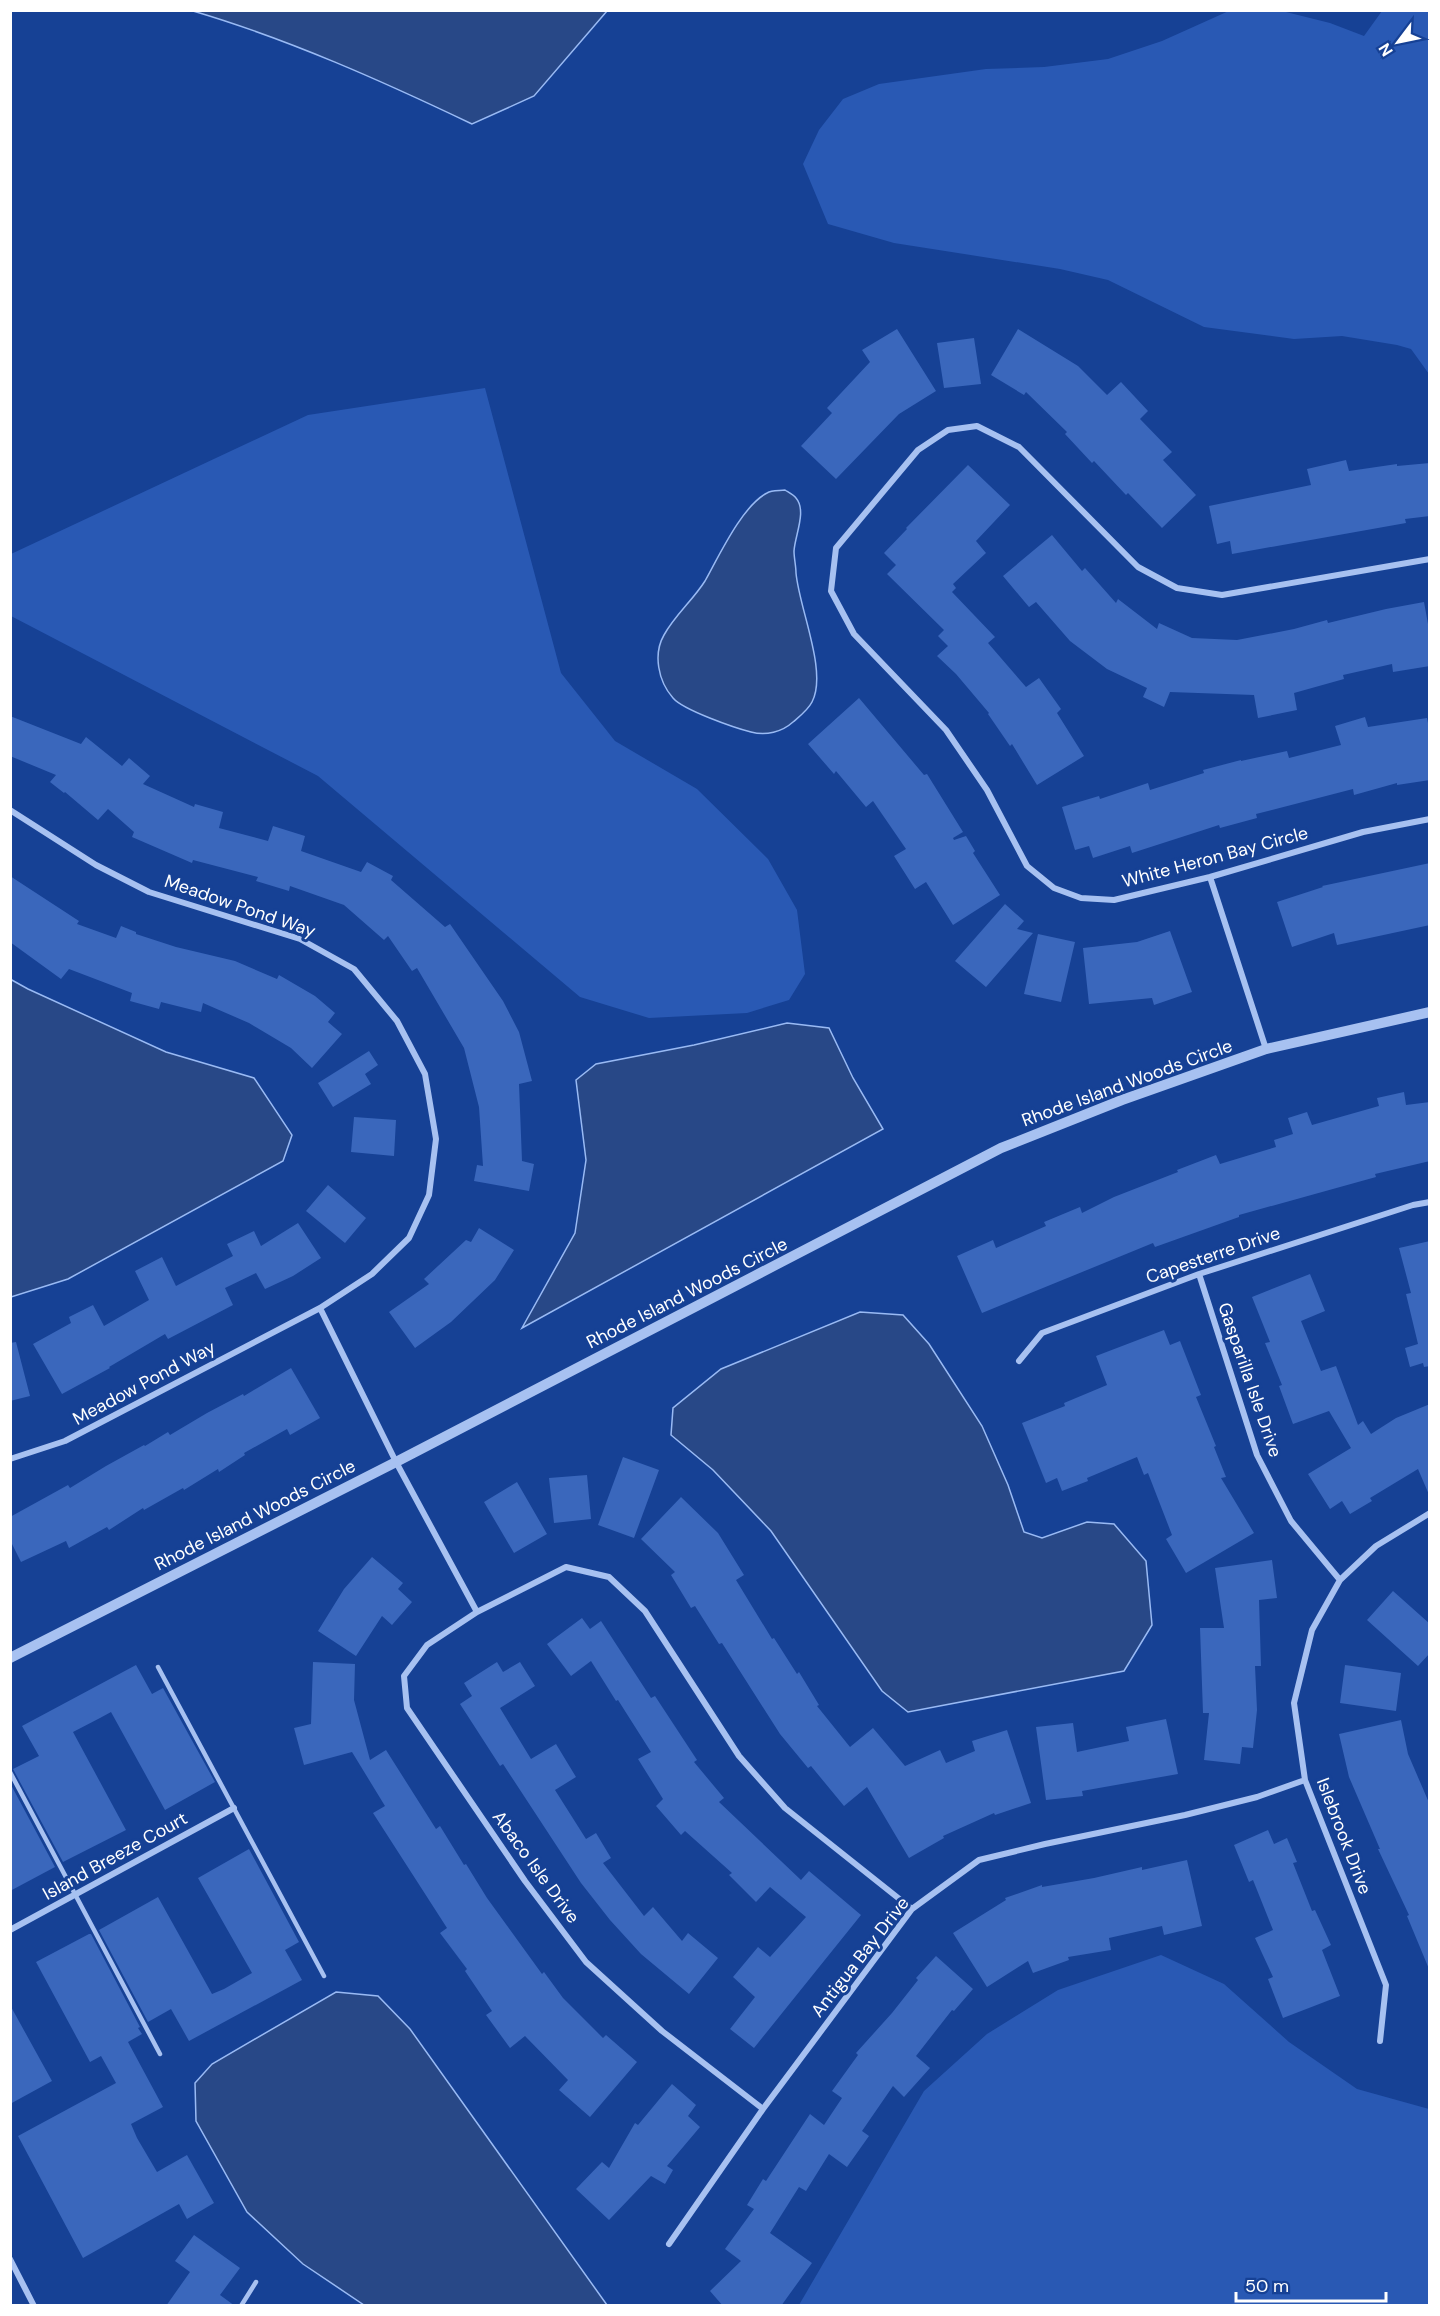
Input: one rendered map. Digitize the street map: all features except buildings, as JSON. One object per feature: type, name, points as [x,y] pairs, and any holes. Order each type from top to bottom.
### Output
[{"type":"street","name":"White Heron Bay Circle","points":[[1430,559],[1222,595],[1177,588],[1138,567],[1018,447],[978,426],[948,430],[918,450],[836,548],[831,591],[854,634],[946,730],[987,790],[1027,866],[1054,888],[1081,898],[1114,900],[1210,877],[1363,832],[1430,819]]},
{"type":"street","name":"Meadow Pond Way","points":[[10,810],[96,865],[149,892],[300,939],[354,969],[397,1020],[425,1074],[436,1139],[429,1195],[409,1238],[372,1274],[320,1308],[65,1441],[10,1459]]},
{"type":"street","points":[[1210,877],[1266,1049]]},
{"type":"street","name":"Rhode Island Woods Circle","points":[[10,1658],[396,1462],[1001,1148],[1122,1100],[1266,1049],[1430,1014]]},
{"type":"street","name":"Capesterre Drive","points":[[1019,1361],[1042,1333],[1199,1274],[1413,1205],[1430,1202]]},
{"type":"street","name":"Gasparilla Isle Drive","points":[[1199,1274],[1257,1455],[1291,1521],[1340,1580]]},
{"type":"street","points":[[320,1308],[396,1462],[477,1611]]},
{"type":"street","name":"Islebrook Drive","points":[[1380,2041],[1386,1985],[1305,1780],[1293,1703],[1312,1630],[1340,1580],[1376,1546],[1430,1513]]},
{"type":"street","name":"Abaco Isle Drive","points":[[763,2109],[662,2031],[586,1962],[525,1881],[407,1708],[404,1676],[427,1645],[477,1611],[566,1567],[609,1577],[645,1611],[740,1756],[785,1808],[912,1909]]},
{"type":"street","name":"Antigua Bay Drive","points":[[669,2244],[763,2109],[912,1909],[979,1860],[1196,1813],[1257,1797],[1305,1780]]},
{"type":"street","name":"Island Breeze Court","points":[[10,1930],[234,1808]]},
{"type":"street","points":[[10,2259],[34,2306]]},
{"type":"lane","points":[[158,1667],[324,1976]]},
{"type":"lane","points":[[10,1772],[160,2054]]},
{"type":"lane","points":[[241,2306],[256,2282]]},
{"type":"shaded area","points":[[1231,10],[1282,11],[1330,23],[1364,36],[1382,11],[1429,11],[1429,374],[1411,349],[1397,345],[1342,336],[1294,339],[1204,327],[1108,280],[1060,269],[894,243],[828,224],[803,164],[819,130],[843,99],[879,84],[986,69],[1044,67],[1108,59],[1162,41]]},
{"type":"shaded area","points":[[193,11],[607,11],[534,96],[472,124],[334,62],[264,34]]},
{"type":"shaded area","points":[[485,388],[561,673],[615,741],[697,789],[768,859],[797,910],[805,974],[789,1000],[747,1013],[649,1018],[580,997],[318,776],[11,616],[11,554],[308,415]]},
{"type":"shaded area","points":[[785,490],[799,503],[800,523],[794,556],[798,587],[815,657],[816,689],[808,708],[789,725],[774,732],[762,734],[733,727],[679,703],[664,684],[658,659],[661,642],[668,628],[705,581],[740,520],[758,499],[767,493]]},
{"type":"shaded area","points":[[10,979],[166,1052],[254,1078],[292,1135],[283,1161],[68,1279],[11,1297]]},
{"type":"shaded area","points":[[787,1023],[829,1028],[853,1078],[883,1129],[522,1328],[575,1233],[586,1160],[576,1080],[596,1064],[694,1045]]},
{"type":"shaded area","points":[[860,1312],[903,1315],[929,1344],[982,1426],[1008,1485],[1024,1532],[1042,1538],[1087,1522],[1114,1524],[1146,1561],[1152,1625],[1124,1671],[908,1712],[882,1691],[771,1531],[713,1470],[671,1435],[673,1408],[721,1369]]},
{"type":"shaded area","points":[[1161,1955],[1224,1984],[1289,2042],[1357,2089],[1429,2109],[1429,2305],[799,2305],[924,2091],[987,2034],[1058,1990]]},
{"type":"shaded area","points":[[336,1992],[378,1996],[410,2029],[607,2305],[364,2305],[303,2264],[247,2212],[196,2121],[195,2083],[212,2064]]}]
